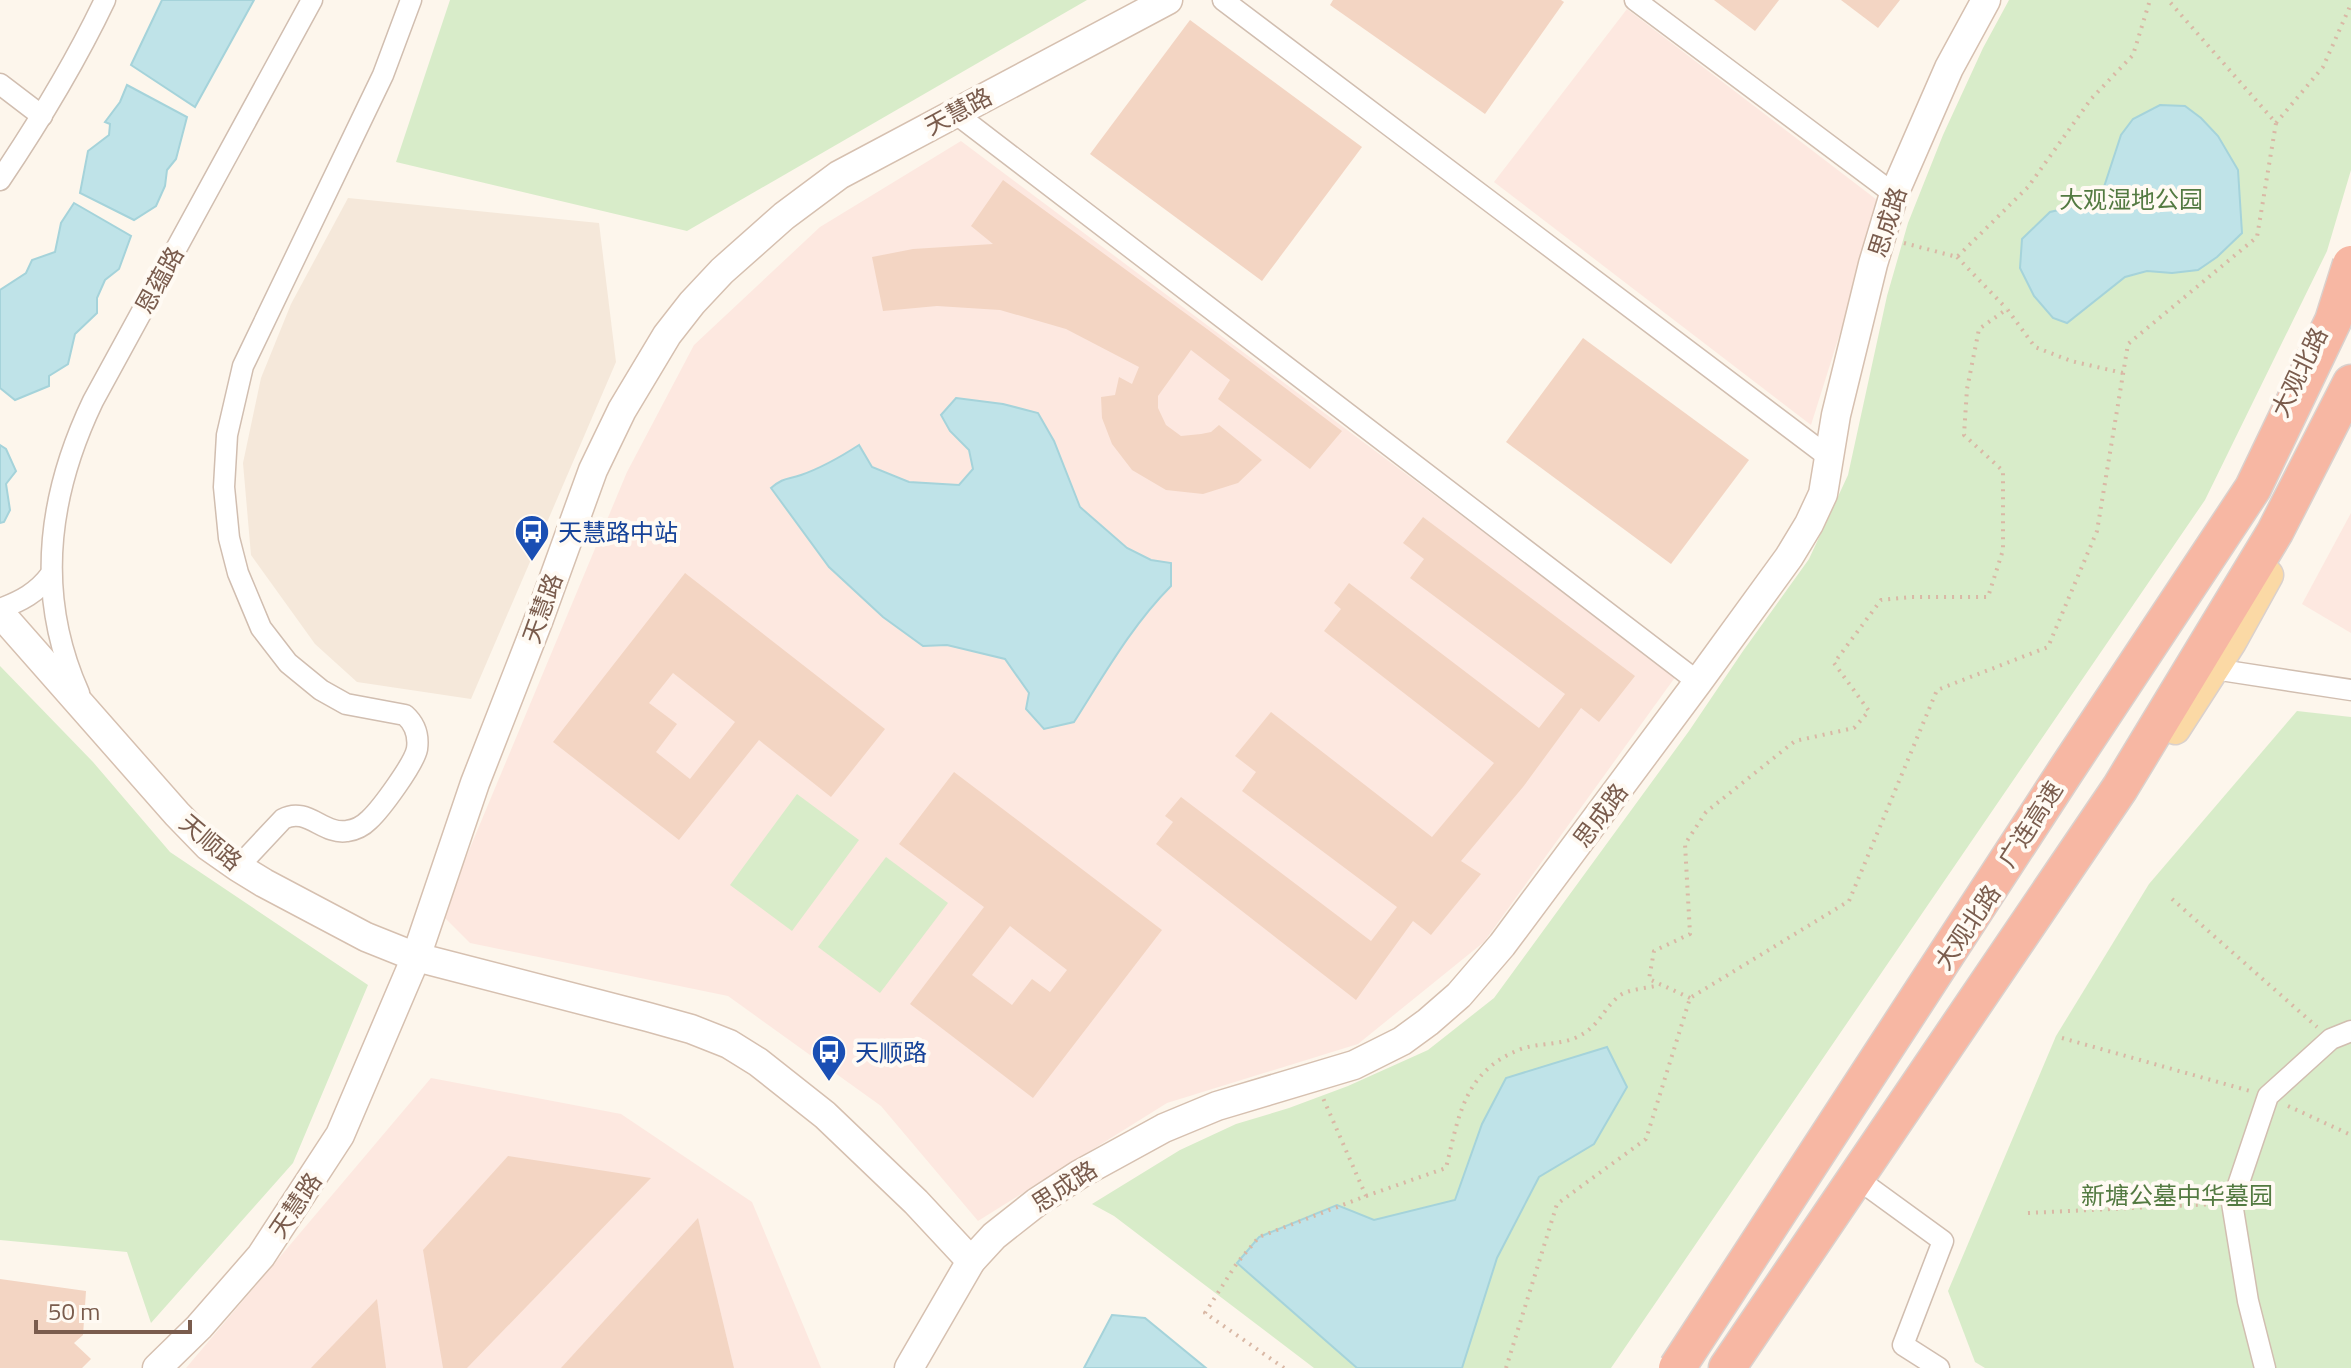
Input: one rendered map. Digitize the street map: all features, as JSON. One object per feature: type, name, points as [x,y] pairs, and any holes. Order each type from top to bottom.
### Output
[{"type":"highway","name":"广连高速","points":[[1677,1368],[2253,488],[2333,321],[2351,261]]},
{"type":"highway","points":[[1727,1368],[2120,788],[2275,532],[2351,383]]},
{"type":"main road","name":"大观北路","points":[[1667,1368],[2127,690],[2202,561],[2315,339],[2351,261]]},
{"type":"main road","points":[[1741,1368],[2142,781],[2214,669],[2318,480],[2351,404]]},
{"type":"street","points":[[0,180],[42,116],[105,0]]},
{"type":"street","name":"恩蕴路","points":[[85,708],[62,647],[51,574],[55,519],[63,477],[76,436],[312,0]]},
{"type":"street","points":[[238,867],[283,819],[291,815],[303,816],[344,832],[360,827],[377,811],[398,782],[415,756],[417,746],[416,730],[405,715],[346,704],[321,690],[288,663],[268,637],[249,603],[238,573],[229,538],[224,487],[227,435],[243,366],[383,75],[411,0]]},
{"type":"street","name":"天慧路","points":[[157,1368],[199,1327],[261,1256],[340,1135],[416,957],[475,783],[593,470],[645,370],[667,335],[722,271],[784,216],[839,175],[1168,0]]},
{"type":"street","points":[[1223,0],[1830,458]]},
{"type":"street","points":[[1635,0],[1894,194]]},
{"type":"street","name":"思成路","points":[[909,1368],[971,1261],[994,1236],[1037,1202],[1080,1174],[1164,1128],[1217,1106],[1354,1065],[1402,1041],[1459,995],[1502,945],[1607,807],[1789,557],[1809,524],[1823,494],[1836,415],[1894,194],[1949,68],[1986,0]]},
{"type":"street","points":[[0,84],[42,116]]},
{"type":"street","points":[[955,113],[1698,682]]},
{"type":"street","points":[[0,611],[41,588],[51,574]]},
{"type":"street","name":"天顺路","points":[[0,611],[208,846],[238,867],[366,937],[416,957],[691,1029],[729,1044],[787,1083],[825,1115],[916,1202],[971,1261]]},
{"type":"street","points":[[2214,669],[2351,690]]},
{"type":"street","points":[[2265,1368],[2248,1301],[2232,1203],[2268,1096],[2331,1039],[2351,1031]]},
{"type":"street","points":[[1866,1185],[1943,1241],[1903,1345],[1939,1368]]},
{"type":"path","points":[[1957,257],[2028,187],[2091,99],[2133,55],[2150,0]]},
{"type":"path","points":[[2168,0],[2276,123]]},
{"type":"path","points":[[1506,1368],[1557,1204],[1646,1139],[1690,998],[1849,901],[1937,690],[2048,647],[2097,531],[2128,344],[2257,237],[2276,123],[2323,67],[2351,4]]},
{"type":"path","points":[[1881,236],[1957,257],[2007,309],[2035,347],[2071,361],[2123,373]]},
{"type":"path","points":[[1690,998],[1649,979],[1654,951],[1690,934],[1685,844],[1706,812],[1795,741],[1854,728],[1869,711],[1834,663],[1881,600],[1988,597],[2003,550],[2003,471],[1964,435],[1967,389],[1979,329],[2007,309]]},
{"type":"path","points":[[2172,899],[2331,1039]]},
{"type":"path","points":[[1284,1368],[1205,1313],[1237,1263],[1259,1237],[1446,1168],[1458,1120],[1473,1084],[1491,1065],[1522,1048],[1573,1039],[1595,1027],[1621,995],[1662,985]]},
{"type":"path","points":[[2062,1038],[2268,1096],[2351,1135]]},
{"type":"path","points":[[1314,1078],[1366,1196]]},
{"type":"path","points":[[2028,1213],[2232,1203]]},
{"type":"shaded area","points":[[1627,9],[1881,203],[1811,425],[1494,182]]},
{"type":"shaded area","points":[[961,141],[1676,676],[1484,942],[1358,1044],[1167,1103],[978,1221],[881,1106],[728,996],[470,943],[442,915],[627,472],[694,345],[820,227]]},
{"type":"shaded area","points":[[348,198],[599,223],[616,362],[471,699],[357,682],[315,644],[251,555],[243,463],[261,378],[291,304]]},
{"type":"shaded area","points":[[2351,513],[2351,633],[2302,604]]},
{"type":"shaded area","points":[[431,1078],[621,1114],[752,1202],[821,1368],[186,1368]]},
{"type":"green space","points":[[450,0],[1087,0],[687,231],[396,162]]},
{"type":"green space","name":"大观湿地公园","points":[[2009,0],[2351,0],[2351,170],[2327,251],[2205,500],[1611,1368],[1314,1368],[1114,1216],[1092,1204],[1180,1150],[1236,1124],[1348,1086],[1428,1050],[1494,998],[1689,731],[1809,559],[1848,475],[1887,296],[1908,223],[1943,135]]},
{"type":"green space","points":[[0,666],[93,762],[170,852],[368,985],[293,1163],[151,1323],[127,1252],[0,1240]]},
{"type":"green space","name":"新塘公墓中华墓园","points":[[2297,711],[2351,717],[2351,1368],[1985,1368],[1975,1362],[1948,1291],[2056,1036],[2149,884]]},
{"type":"green space","points":[[797,794],[859,840],[792,931],[730,885]]},
{"type":"green space","points":[[886,857],[948,903],[880,993],[818,947]]},
{"type":"water","points":[[162,0],[254,0],[195,107],[131,65]]},
{"type":"water","points":[[127,85],[187,117],[176,159],[167,170],[165,186],[156,206],[134,220],[80,193],[88,151],[109,135],[110,124],[105,122],[120,102]]},
{"type":"water","points":[[2160,105],[2185,106],[2218,136],[2238,170],[2242,233],[2198,270],[2172,273],[2147,271],[2125,277],[2067,323],[2053,318],[2034,296],[2020,268],[2022,239],[2050,212],[2094,202],[2103,190],[2121,135],[2133,119]]},
{"type":"water","points":[[74,203],[131,236],[119,269],[105,280],[97,298],[97,313],[75,334],[68,364],[49,376],[49,386],[15,400],[0,388],[0,290],[26,273],[32,260],[55,252],[61,223]]},
{"type":"water","points":[[956,398],[1003,404],[1038,413],[1054,441],[1080,507],[1127,548],[1151,560],[1171,563],[1171,586],[1131,634],[1074,722],[1044,729],[1026,709],[1029,693],[1005,659],[947,645],[923,646],[883,617],[829,567],[771,488],[783,480],[824,465],[859,445],[872,467],[909,482],[959,485],[973,469],[969,450],[950,431],[941,415]]},
{"type":"water","points":[[0,445],[6,449],[16,471],[6,484],[10,510],[4,522],[0,523]]},
{"type":"water","points":[[1607,1047],[1627,1087],[1594,1144],[1539,1177],[1497,1258],[1462,1368],[1357,1368],[1237,1263],[1259,1237],[1337,1205],[1374,1220],[1455,1200],[1482,1124],[1506,1078]]},
{"type":"water","points":[[1112,1315],[1145,1318],[1206,1368],[1084,1368]]},
{"type":"building","points":[[1333,0],[1564,2],[1485,114],[1330,5]]},
{"type":"building","points":[[1714,0],[1779,0],[1755,31]]},
{"type":"building","points":[[1841,0],[1900,0],[1878,28]]},
{"type":"building","points":[[1190,20],[1362,147],[1262,281],[1090,154]]},
{"type":"building","points":[[1003,180],[1342,431],[1310,469],[1218,399],[1230,380],[1191,350],[1158,396],[1158,408],[1166,425],[1181,436],[1211,432],[1219,425],[1262,460],[1238,483],[1203,494],[1166,490],[1132,470],[1112,444],[1102,418],[1101,397],[1115,395],[1119,377],[1132,384],[1139,367],[1066,329],[1000,310],[937,306],[883,311],[872,257],[913,249],[993,244],[971,226]]},
{"type":"building","points":[[1583,338],[1749,460],[1671,564],[1506,442]]},
{"type":"building","points":[[1423,517],[1635,676],[1599,722],[1581,708],[1523,787],[1461,861],[1481,874],[1431,935],[1413,921],[1356,1000],[1156,844],[1173,822],[1165,816],[1181,797],[1371,941],[1397,907],[1242,791],[1256,772],[1235,756],[1271,712],[1432,837],[1494,763],[1324,631],[1341,609],[1334,603],[1349,583],[1539,728],[1565,694],[1410,578],[1424,559],[1403,543]]},
{"type":"building","points":[[685,573],[885,729],[831,797],[759,740],[679,840],[553,742]],"holes":[[[673,673],[735,722],[690,779],[656,752],[677,724],[649,703]]]},
{"type":"building","points":[[954,772],[1162,930],[1033,1098],[910,1004],[984,907],[899,844]],"holes":[[[1010,926],[1067,970],[1050,992],[1032,979],[1012,1005],[972,975]]]},
{"type":"building","points":[[508,1156],[651,1178],[467,1368],[443,1368],[423,1250]]},
{"type":"building","points":[[698,1218],[734,1368],[561,1368]]},
{"type":"building","points":[[0,1279],[86,1291],[83,1335],[74,1343],[91,1359],[82,1368],[0,1368]]},
{"type":"building","points":[[377,1299],[386,1368],[311,1368]]},
{"type":"place","name":"天慧路中站","points":[[532,563]]},
{"type":"place","name":"天顺路","points":[[829,1083]]}]
